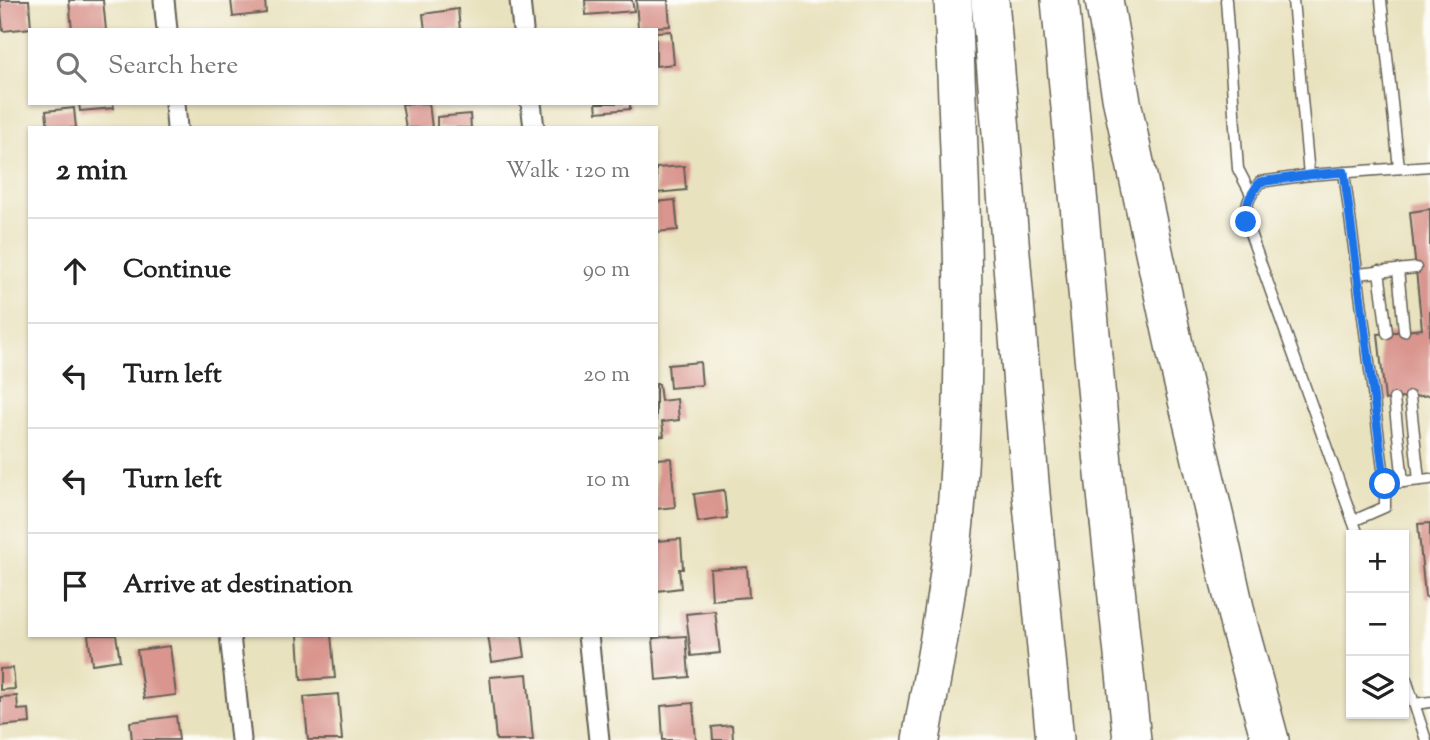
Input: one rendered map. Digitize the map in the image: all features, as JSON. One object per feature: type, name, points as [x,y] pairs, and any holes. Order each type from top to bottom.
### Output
[{"type":"highway","points":[[920,740],[933,673],[954,530],[961,432],[963,269],[953,0]]},
{"type":"highway","points":[[990,0],[1031,494],[1055,740]]},
{"type":"highway","points":[[1060,0],[1104,474],[1132,740]]},
{"type":"highway","points":[[1104,0],[1125,114],[1176,354],[1239,626],[1270,740]]},
{"type":"street","points":[[164,0],[167,28]]},
{"type":"street","points":[[520,0],[523,28]]},
{"type":"street","points":[[175,105],[177,126]]},
{"type":"street","points":[[531,105],[534,126]]},
{"type":"street","points":[[230,637],[241,740]]},
{"type":"street","points":[[588,637],[599,740]]},
{"type":"lane","points":[[1226,0],[1238,169],[1251,194]]},
{"type":"lane","points":[[1293,0],[1309,175]]},
{"type":"lane","points":[[1381,0],[1399,168]]},
{"type":"lane","points":[[1356,530],[1246,222],[1246,207],[1260,182],[1309,175],[1430,166]]},
{"type":"lane","points":[[1344,172],[1385,484],[1385,507],[1353,521]]},
{"type":"lane","points":[[1358,274],[1416,268]]},
{"type":"lane","points":[[1398,270],[1404,331]]},
{"type":"lane","points":[[1379,271],[1387,332]]},
{"type":"lane","points":[[1385,484],[1424,480],[1409,397]]},
{"type":"lane","points":[[1394,398],[1404,482]]},
{"type":"lane","points":[[1409,688],[1426,740]]},
{"type":"lane","points":[[1414,704],[1430,702]]},
{"type":"building","points":[[0,0],[29,0],[31,28],[3,31]]},
{"type":"building","points":[[69,0],[103,0],[106,28],[72,28]]},
{"type":"building","points":[[231,0],[265,0],[266,13],[233,17]]},
{"type":"building","points":[[585,0],[632,0],[634,11],[586,15]]},
{"type":"building","points":[[636,0],[668,0],[670,26],[638,28]]},
{"type":"building","points":[[458,9],[460,28],[425,28],[423,14]]},
{"type":"building","points":[[671,31],[674,64],[658,66],[658,32]]},
{"type":"building","points":[[79,105],[113,105],[114,108],[80,111]]},
{"type":"building","points":[[402,105],[429,105],[432,126],[406,126]]},
{"type":"building","points":[[596,105],[630,105],[630,109],[597,112]]},
{"type":"building","points":[[74,108],[76,126],[48,126],[46,111]]},
{"type":"building","points":[[470,114],[471,126],[437,126],[437,117]]},
{"type":"building","points":[[684,166],[686,190],[658,193],[658,168]]},
{"type":"building","points":[[675,200],[678,230],[658,232],[658,202]]},
{"type":"building","points":[[1430,209],[1430,395],[1385,400],[1378,334],[1422,329],[1410,212]]},
{"type":"building","points":[[700,362],[702,385],[670,388],[668,365]]},
{"type":"building","points":[[658,384],[661,401],[677,399],[679,420],[662,422],[664,436],[658,437]]},
{"type":"building","points":[[671,458],[675,507],[658,509],[658,459]]},
{"type":"building","points":[[724,490],[727,518],[698,522],[694,494]]},
{"type":"building","points":[[1430,523],[1430,600],[1425,596],[1418,524]]},
{"type":"building","points":[[681,539],[681,588],[658,591],[658,541]]},
{"type":"building","points":[[747,567],[749,597],[712,600],[710,569]]},
{"type":"building","points":[[715,611],[720,653],[691,656],[686,614]]},
{"type":"building","points":[[686,636],[689,677],[656,680],[653,638]]},
{"type":"building","points":[[88,637],[116,637],[120,660],[92,664]]},
{"type":"building","points":[[298,637],[331,637],[335,678],[301,680]]},
{"type":"building","points":[[488,637],[522,637],[525,657],[492,662]]},
{"type":"building","points":[[170,646],[176,695],[144,699],[137,650]]},
{"type":"building","points":[[13,668],[15,689],[0,690],[0,669]]},
{"type":"building","points":[[527,674],[533,740],[496,740],[490,677]]},
{"type":"building","points":[[338,694],[342,740],[308,740],[304,697]]},
{"type":"building","points":[[17,696],[18,710],[29,709],[30,723],[0,726],[0,697]]},
{"type":"building","points":[[693,703],[696,740],[663,740],[661,706]]},
{"type":"building","points":[[176,716],[179,740],[132,740],[130,722]]},
{"type":"building","points":[[732,725],[733,740],[713,740],[712,727]]},
{"type":"route","points":[[1246,222],[1246,207],[1260,182],[1344,172],[1385,484]]}]
